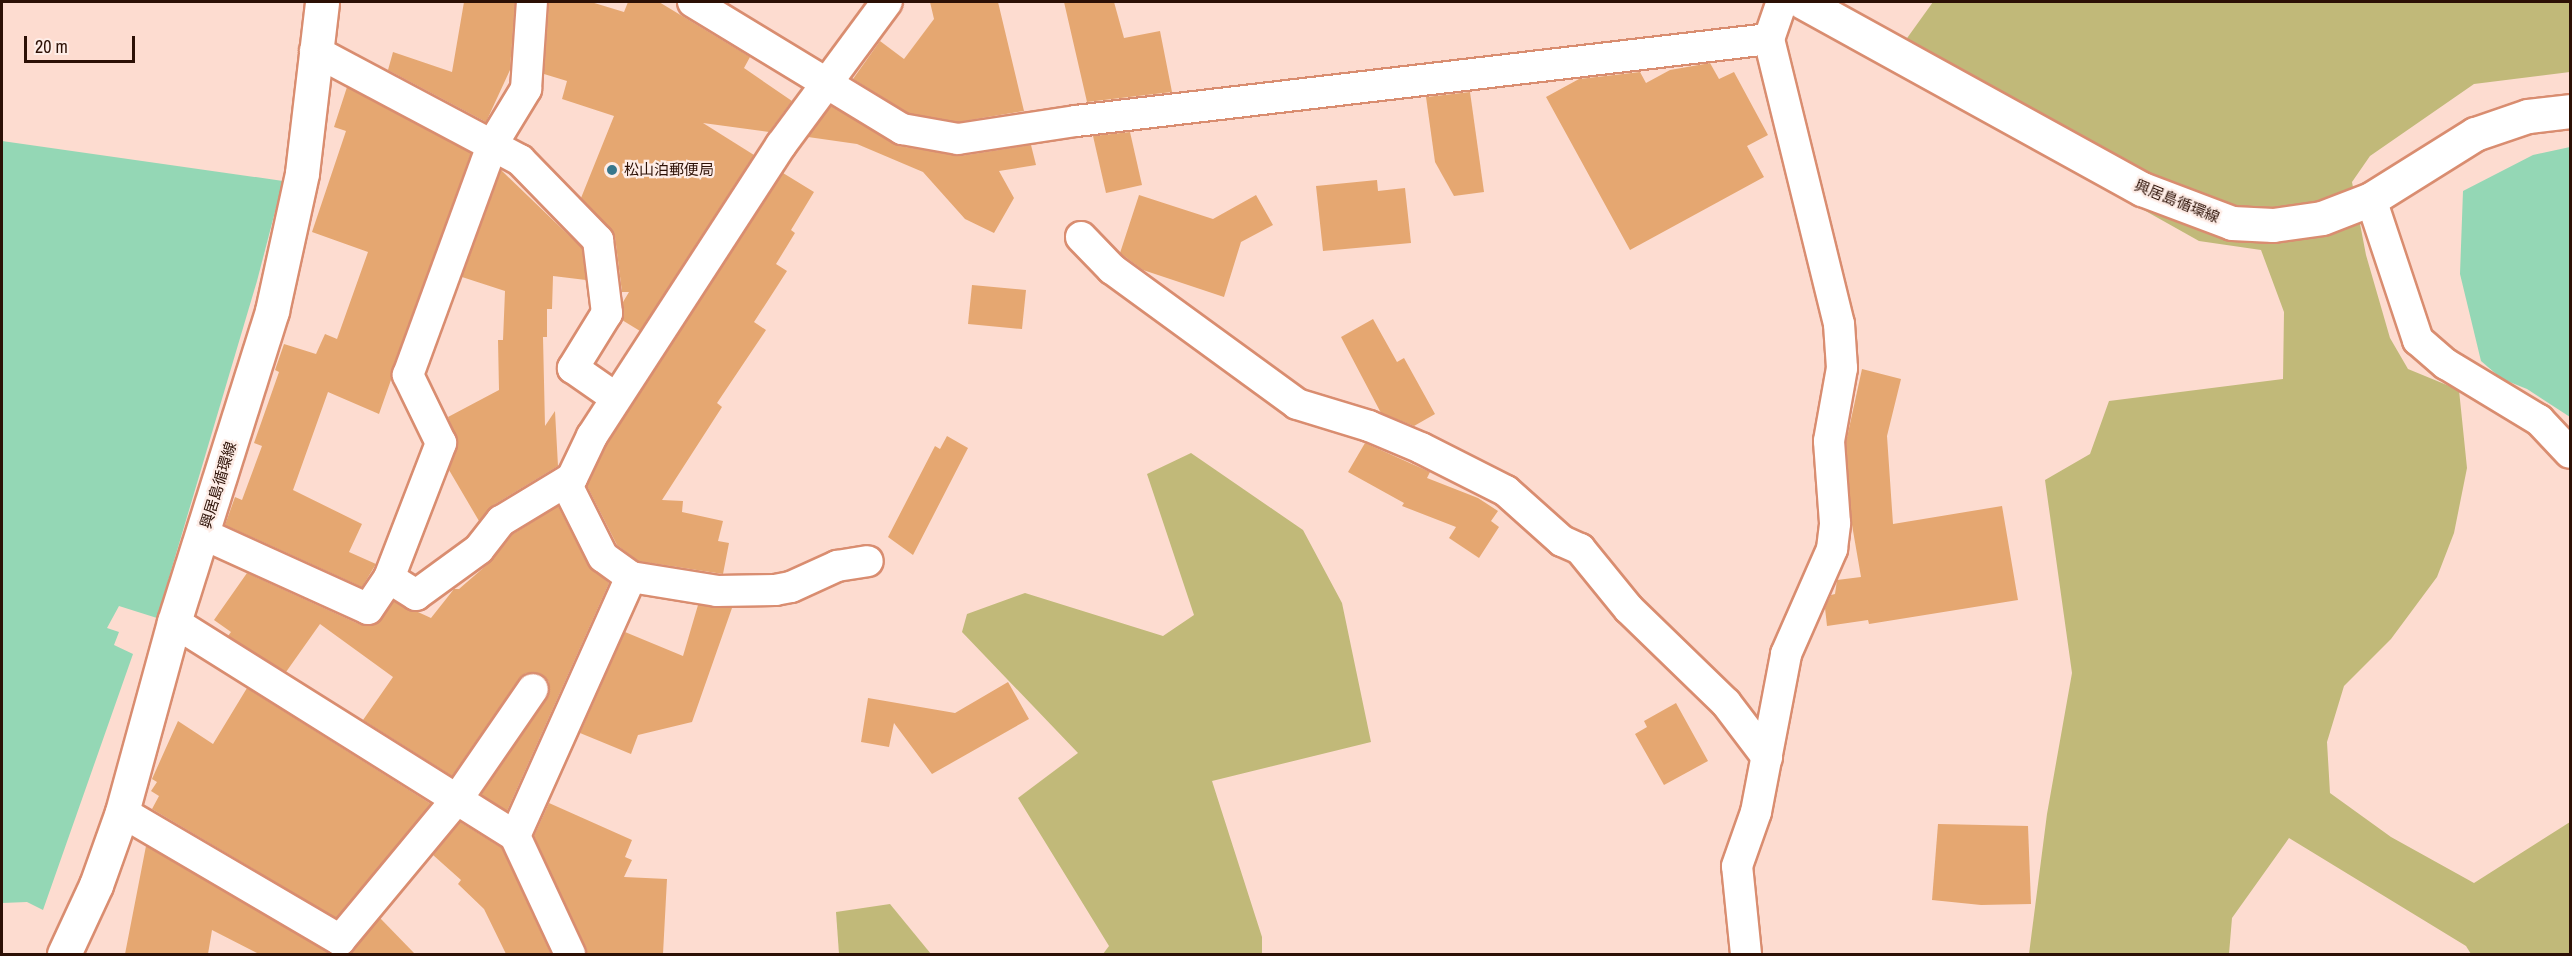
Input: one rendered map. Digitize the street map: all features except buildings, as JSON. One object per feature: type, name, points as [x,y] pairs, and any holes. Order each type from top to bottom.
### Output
[{"type":"main road","name":"興居島循環線","points":[[64,954],[96,885],[122,812],[174,622],[272,311],[302,173],[322,2]]},
{"type":"main road","name":"興居島循環線","points":[[1803,2],[2142,189],[2195,212],[2232,223],[2273,225],[2322,218],[2371,198],[2475,134],[2528,116],[2571,111]]},
{"type":"street","points":[[203,534],[368,609],[389,578],[441,443],[408,375],[492,145],[526,89],[532,2]]},
{"type":"street","points":[[693,2],[902,129],[958,139],[1076,121],[1769,39]]},
{"type":"street","points":[[389,578],[416,595],[479,549],[501,521],[572,478],[592,436],[616,398],[825,83],[887,2]]},
{"type":"street","points":[[1746,954],[1737,866],[1756,812],[1786,654],[1832,549],[1835,523],[1829,441],[1842,368],[1839,324],[1769,39],[1782,2]]},
{"type":"street","points":[[315,51],[520,160],[598,240],[607,313],[573,368],[616,398]]},
{"type":"street","points":[[2371,198],[2418,340],[2446,364],[2539,420],[2571,453]]},
{"type":"street","points":[[1081,237],[1112,269],[1297,404],[1411,443],[1506,491],[1562,542],[1580,549],[1629,609],[1726,703],[1767,758]]},
{"type":"street","points":[[566,483],[603,557],[631,577],[717,591],[775,590],[791,587],[837,566],[868,561]]},
{"type":"street","points":[[515,836],[631,577]]},
{"type":"street","points":[[174,622],[458,798],[515,836],[570,954]]},
{"type":"street","points":[[122,812],[340,940],[458,798],[533,689]]},
{"type":"shaded area","points":[[1933,2],[2570,2],[2570,72],[2474,84],[2370,156],[2352,182],[2366,255],[2390,338],[2408,369],[2459,390],[2467,468],[2454,533],[2437,577],[2391,639],[2344,686],[2327,742],[2330,793],[2391,837],[2474,883],[2570,822],[2570,954],[2471,954],[2466,946],[2289,838],[2232,918],[2229,954],[2029,954],[2047,814],[2072,673],[2045,480],[2090,454],[2109,401],[2283,379],[2284,312],[2261,250],[2199,241],[1887,66]]},
{"type":"shaded area","points":[[2,141],[283,181],[257,281],[157,618],[119,606],[107,628],[119,632],[114,645],[133,654],[43,910],[27,902],[2,903]]},
{"type":"shaded area","points":[[2570,147],[2570,417],[2527,389],[2502,379],[2481,361],[2460,274],[2463,191],[2533,155]]},
{"type":"shaded area","points":[[1191,453],[1303,530],[1342,603],[1371,742],[1212,781],[1262,937],[1262,954],[1103,954],[1109,946],[1018,798],[1078,753],[962,632],[967,614],[1025,593],[1163,636],[1194,615],[1147,474]]},
{"type":"shaded area","points":[[890,904],[931,954],[839,954],[836,912]]},
{"type":"place","name":"松山泊郵便局","points":[[612,170]]}]
